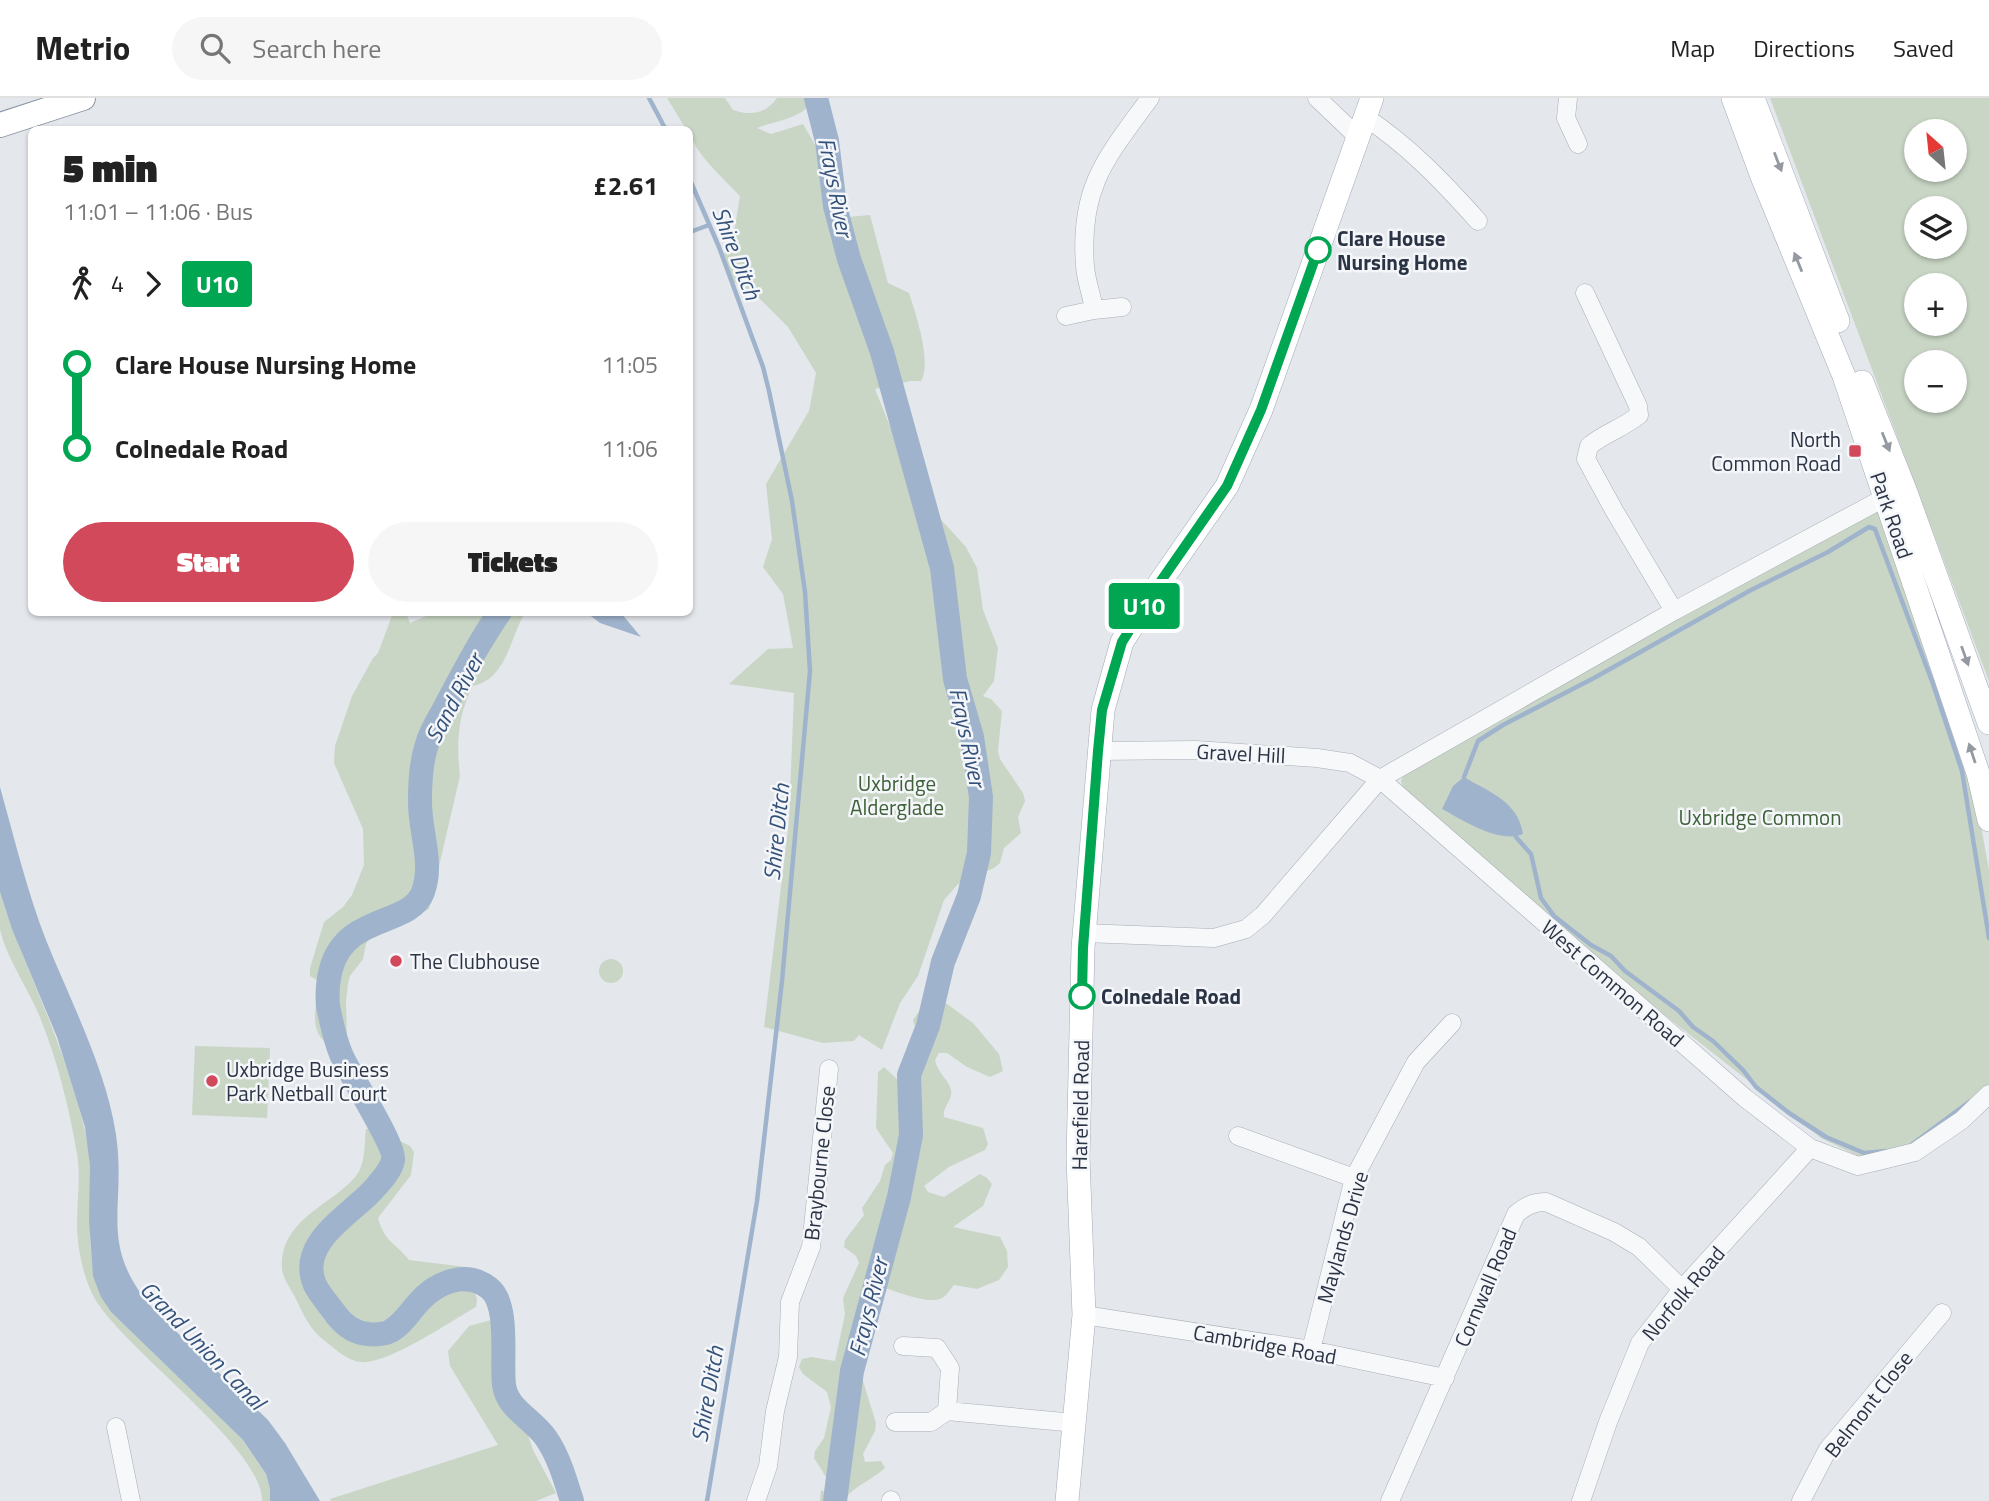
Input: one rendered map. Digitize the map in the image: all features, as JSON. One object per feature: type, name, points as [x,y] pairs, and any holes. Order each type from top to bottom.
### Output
[{"type":"highway","points":[[0,125],[83,98]]},
{"type":"main road","name":"Park Road","points":[[1733,98],[1763,179],[1844,376],[1978,773],[1989,820]]},
{"type":"main road","name":"Park Road","points":[[1753,98],[1905,490],[1989,723]]},
{"type":"main road","name":"Harefield Road","points":[[1067,1501],[1084,1315],[1078,1158],[1084,933],[1102,710],[1122,642],[1227,486],[1261,410],[1365,117]]},
{"type":"street","points":[[1094,310],[1085,269],[1084,233],[1090,194],[1110,152],[1150,98]]},
{"type":"street","points":[[1317,98],[1365,117],[1386,131],[1429,168],[1478,221]]},
{"type":"street","points":[[1568,98],[1566,118],[1578,144]]},
{"type":"street","points":[[1585,293],[1638,406],[1639,415],[1627,425],[1598,438],[1589,446],[1586,459],[1674,611]]},
{"type":"street","points":[[1066,316],[1122,307]]},
{"type":"street","points":[[1084,933],[1214,938],[1246,929],[1263,915],[1380,779],[1674,611],[1886,497]]},
{"type":"street","name":"Gravel Hill","points":[[1098,751],[1196,750],[1317,758],[1350,763],[1380,779]]},
{"type":"street","name":"West Common Road","points":[[1380,779],[1745,1098],[1810,1149],[1858,1166],[1915,1152],[1962,1120],[1989,1094]]},
{"type":"street","name":"Maylands Drive","points":[[1311,1350],[1354,1178],[1416,1062],[1452,1023]]},
{"type":"street","name":"Braybourne Close","points":[[756,1501],[768,1466],[775,1412],[788,1357],[790,1302],[811,1247],[829,1069]]},
{"type":"street","points":[[1238,1136],[1354,1178]]},
{"type":"street","name":"Norfolk Road","points":[[1581,1501],[1608,1422],[1640,1343],[1682,1289],[1810,1149]]},
{"type":"street","name":"Cornwall Road","points":[[1390,1501],[1516,1214],[1535,1202],[1546,1202],[1614,1232],[1639,1247],[1682,1289]]},
{"type":"street","name":"Belmont Close","points":[[1801,1501],[1829,1449],[1942,1313]]},
{"type":"street","name":"Cambridge Road","points":[[1084,1315],[1311,1350],[1445,1378]]},
{"type":"street","points":[[902,1346],[937,1348],[950,1368],[947,1411]]},
{"type":"street","points":[[895,1422],[931,1422],[947,1411],[1075,1423]]},
{"type":"street","points":[[116,1427],[131,1501]]},
{"type":"street","points":[[768,1466],[769,1501]]},
{"type":"green space","name":"Uxbridge Alderglade","points":[[667,98],[725,98],[733,110],[751,113],[763,110],[777,98],[813,98],[810,105],[797,114],[757,128],[771,134],[803,124],[821,155],[823,200],[828,219],[870,215],[888,283],[909,293],[922,338],[924,373],[921,381],[875,389],[898,446],[934,512],[966,547],[977,568],[983,610],[998,648],[994,681],[983,696],[991,699],[1002,711],[998,751],[1000,759],[1023,793],[1025,801],[1018,817],[1021,833],[1004,848],[1000,863],[958,884],[944,900],[918,976],[900,1003],[882,1050],[859,1035],[854,1041],[823,1043],[764,1027],[789,821],[794,693],[729,684],[768,649],[793,648],[783,594],[763,567],[772,539],[766,484],[809,411],[816,373],[788,327],[759,298],[730,279],[722,258],[734,233],[740,196],[702,155],[693,140],[693,126],[684,126]]},
{"type":"green space","points":[[1770,98],[1989,98],[1989,681]]},
{"type":"green space","name":"Uxbridge Common","points":[[1876,512],[1884,515],[1971,772],[1989,870],[1989,1097],[1934,1141],[1862,1158],[1821,1138],[1624,983],[1404,792],[1401,781],[1404,773],[1753,576]]},
{"type":"green space","points":[[392,616],[407,616],[410,623],[426,616],[524,616],[500,666],[484,682],[473,686],[464,707],[458,741],[460,776],[429,909],[387,932],[370,937],[363,959],[348,983],[347,1038],[326,1043],[320,1037],[315,1023],[322,983],[310,976],[310,968],[324,922],[343,907],[352,895],[364,865],[363,829],[334,763],[335,746],[352,696],[378,653]]},
{"type":"green space","points":[[0,892],[65,1063],[84,1127],[90,1166],[90,1242],[95,1278],[102,1295],[111,1312],[243,1440],[266,1474],[270,1501],[262,1501],[256,1479],[241,1454],[134,1345],[111,1320],[91,1291],[78,1242],[78,1163],[70,1117],[42,1023],[2,938]]},
{"type":"green space","points":[[611,959],[619,963],[623,971],[619,979],[611,983],[603,979],[599,971],[603,963]]},
{"type":"green space","points":[[926,1001],[943,1001],[973,1023],[999,1054],[1003,1071],[990,1077],[967,1067],[947,1053],[939,1053],[936,1064],[951,1090],[944,1117],[983,1128],[988,1144],[985,1150],[949,1167],[924,1186],[928,1192],[944,1197],[980,1174],[987,1178],[992,1184],[983,1206],[953,1227],[1000,1237],[1007,1251],[1008,1267],[999,1280],[977,1289],[954,1285],[945,1296],[937,1300],[914,1297],[885,1288],[864,1329],[859,1368],[876,1423],[875,1431],[863,1454],[865,1462],[881,1461],[885,1468],[847,1496],[847,1501],[820,1501],[826,1477],[814,1458],[815,1451],[824,1438],[831,1407],[827,1392],[803,1374],[799,1367],[802,1359],[811,1357],[835,1361],[845,1314],[843,1298],[859,1263],[856,1256],[844,1247],[845,1240],[864,1215],[862,1208],[880,1181],[885,1165],[891,1160],[893,1153],[876,1128],[878,1072],[884,1067],[901,1083],[915,1073],[919,1054],[913,1020]]},
{"type":"green space","points":[[195,1046],[270,1048],[267,1118],[192,1115]]},
{"type":"green space","points":[[373,1128],[410,1146],[414,1152],[411,1175],[378,1218],[384,1233],[409,1260],[466,1267],[477,1299],[476,1307],[419,1341],[386,1357],[361,1362],[342,1354],[315,1332],[287,1283],[282,1268],[289,1237],[298,1225],[356,1176],[363,1160],[366,1129]]},
{"type":"green space","points":[[499,1318],[507,1321],[505,1353],[498,1366],[497,1382],[528,1435],[556,1493],[536,1501],[331,1501],[330,1499],[498,1445],[450,1366],[448,1351],[469,1326]]},
{"type":"water","points":[[591,616],[624,616],[641,637],[600,623]]},
{"type":"water","points":[[1464,777],[1509,805],[1523,834],[1503,836],[1492,833],[1442,809],[1453,786]]},
{"type":"water","points":[[0,787],[39,921],[105,1086],[116,1135],[118,1226],[126,1266],[137,1288],[155,1311],[268,1420],[320,1501],[270,1501],[266,1474],[243,1440],[111,1312],[101,1297],[93,1276],[89,1220],[90,1166],[85,1127],[57,1037],[12,929],[0,892]]},
{"type":"waterway","name":"Shire Ditch","points":[[649,98],[664,126]]},
{"type":"waterway","name":"Frays River","points":[[816,98],[827,141],[835,206],[849,259],[882,352],[942,568],[955,679],[972,737],[981,797],[979,853],[969,896],[943,962],[928,1026],[909,1075],[911,1135],[899,1197],[852,1371],[835,1501]]},
{"type":"waterway","name":"Shire Ditch","points":[[693,187],[719,247],[763,367],[769,391],[792,501],[805,592],[810,671],[782,981],[757,1201],[707,1501]]},
{"type":"waterway","points":[[693,231],[709,225]]},
{"type":"waterway","points":[[1464,777],[1478,741],[1503,725],[1594,678],[1751,590],[1828,552],[1869,527],[1875,529],[1933,684],[1962,771],[1989,938]]},
{"type":"waterway","name":"Sand River","points":[[497,616],[433,729],[425,751],[420,792],[427,857],[423,892],[416,903],[405,911],[363,929],[350,938],[339,951],[331,969],[328,1006],[337,1043],[387,1140],[393,1160],[388,1172],[378,1184],[319,1243],[311,1270],[317,1289],[340,1320],[354,1331],[370,1334],[386,1333],[396,1328],[425,1296],[442,1284],[461,1279],[471,1280],[489,1288],[496,1296],[502,1319],[506,1393],[515,1407],[541,1431],[551,1445],[572,1501]]},
{"type":"waterway","points":[[1516,837],[1531,854],[1541,898],[1554,916],[1591,945],[1611,956],[1625,971],[1679,1011],[1693,1027],[1713,1041],[1743,1070],[1756,1087],[1789,1113],[1826,1137],[1864,1153],[1886,1151]]},
{"type":"waterway","points":[[1911,1145],[1969,1102]]},
{"type":"bus line","name":"U10","points":[[1082,996],[1083,948],[1102,710],[1122,642],[1227,486],[1261,410],[1318,250]]},
{"type":"place","name":"Clare House Nursing Home","points":[[1318,250]]},
{"type":"place","name":"North Common Road","points":[[1855,451]]},
{"type":"place","name":"The Clubhouse","points":[[396,961]]},
{"type":"place","name":"Colnedale Road","points":[[1082,996]]},
{"type":"place","name":"Uxbridge Business Park Netball Court","points":[[212,1081]]},
{"type":"water label","name":"Grand Union Canal","points":[[203,1345]]}]
